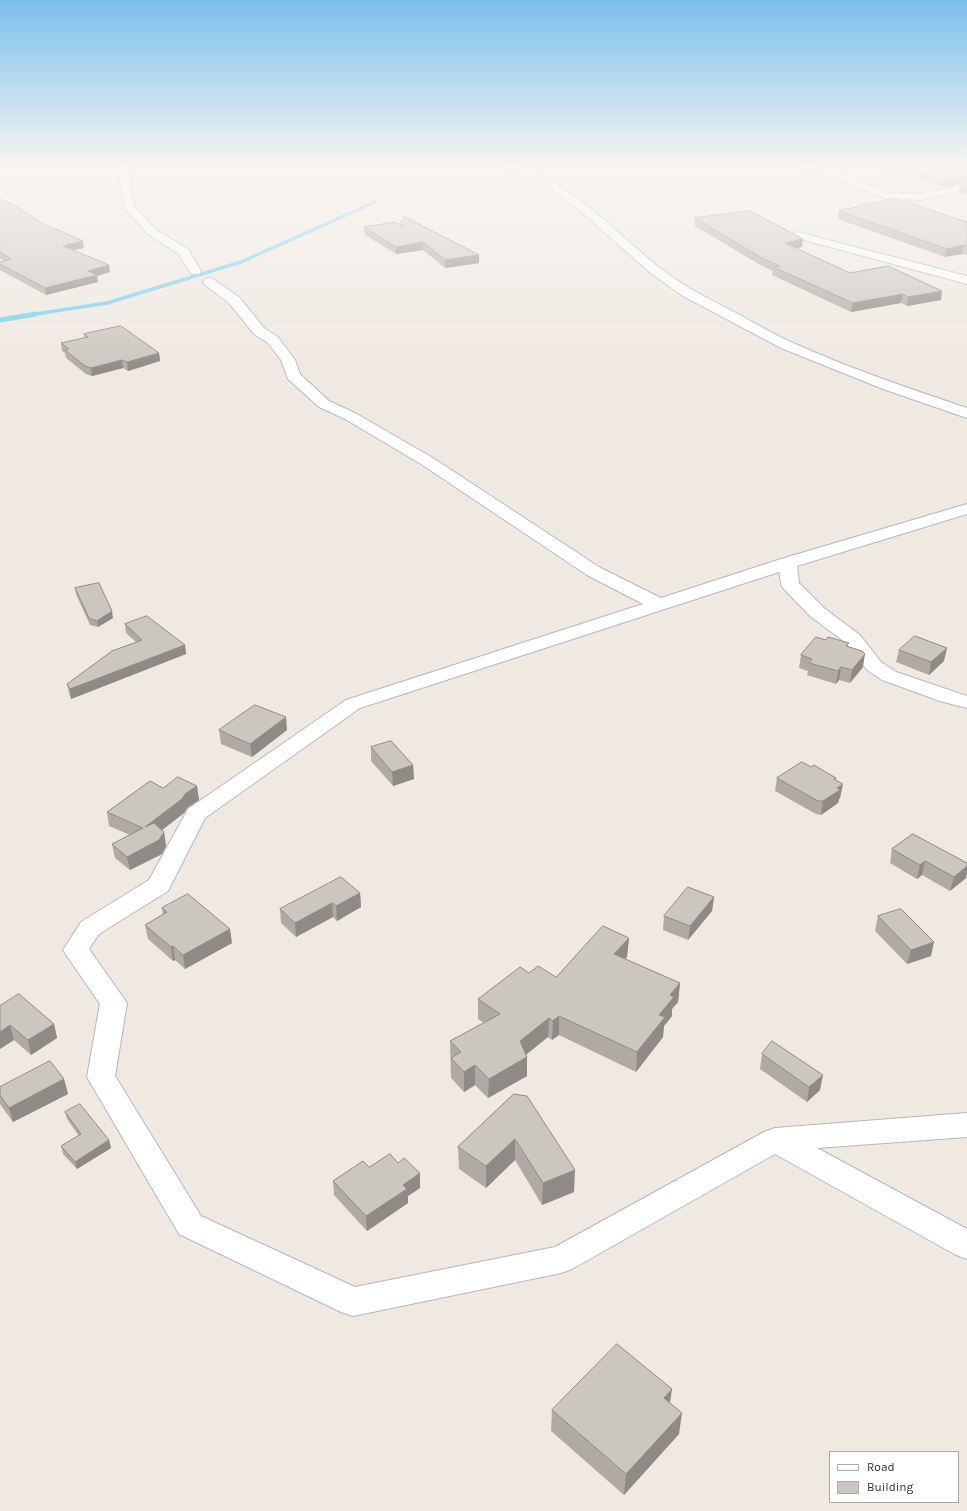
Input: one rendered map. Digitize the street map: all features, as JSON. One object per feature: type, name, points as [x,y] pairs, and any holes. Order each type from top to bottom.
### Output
[{"type":"street","points":[[158,236],[184,252],[195,271]]},
{"type":"street","points":[[615,236],[656,271],[688,293],[772,338],[888,386],[967,413]]},
{"type":"street","points":[[799,236],[967,280]]},
{"type":"street","points":[[209,282],[234,300],[259,331],[272,340],[288,360],[293,376],[324,404],[350,416],[427,461],[593,572],[658,604]]},
{"type":"street","points":[[967,509],[787,563],[353,704],[196,814],[159,885],[90,928],[76,950],[114,1003],[101,1077],[190,1225],[353,1302],[561,1259],[775,1140],[967,1125]]},
{"type":"street","points":[[787,563],[790,584],[817,612],[853,639],[874,666],[889,676],[947,697],[967,702]]},
{"type":"street","points":[[775,1140],[967,1245]]},
{"type":"building","points":[[0,236],[70,236],[83,241],[63,246],[109,265],[88,271],[97,275],[45,288],[0,264],[0,262],[11,259],[0,252]]},
{"type":"building","points":[[378,236],[441,236],[479,255],[445,260],[423,242],[396,247]]},
{"type":"building","points":[[724,236],[796,236],[803,239],[785,243],[850,273],[888,266],[942,291],[908,297],[903,294],[853,303],[773,267],[780,266],[762,258]]},
{"type":"building","points":[[909,236],[967,236],[967,246],[963,245],[947,249]]},
{"type":"building","points":[[121,326],[159,353],[127,362],[122,360],[91,368],[85,366],[65,350],[69,349],[61,343],[88,337],[84,334]]},
{"type":"building","points":[[99,583],[112,611],[97,621],[89,618],[75,588]]},
{"type":"building","points":[[147,616],[185,645],[70,689],[67,684],[112,651],[142,640],[125,624]]},
{"type":"building","points":[[915,636],[947,648],[931,662],[899,650]]},
{"type":"building","points":[[816,637],[826,640],[828,637],[849,643],[846,646],[862,651],[865,654],[852,670],[841,667],[838,671],[809,663],[812,659],[801,655]]},
{"type":"building","points":[[255,705],[286,717],[250,744],[219,730]]},
{"type":"building","points":[[391,741],[413,765],[392,772],[371,747]]},
{"type":"building","points":[[802,762],[811,767],[814,765],[836,778],[834,779],[843,784],[837,788],[840,790],[823,801],[818,801],[777,778]]},
{"type":"building","points":[[178,777],[197,786],[145,827],[154,823],[164,832],[159,840],[127,857],[112,844],[143,828],[107,812],[150,781],[163,788]]},
{"type":"building","points":[[913,834],[967,863],[967,866],[954,877],[925,861],[920,865],[892,849]]},
{"type":"building","points":[[341,877],[360,893],[336,906],[332,903],[295,923],[280,909]]},
{"type":"building","points":[[688,887],[714,897],[690,926],[664,916]]},
{"type":"building","points":[[188,894],[230,929],[183,955],[145,925],[167,912],[162,908]]},
{"type":"building","points":[[901,909],[934,942],[911,950],[878,916]]},
{"type":"building","points":[[603,926],[629,938],[614,954],[680,983],[670,995],[674,997],[659,1015],[665,1017],[637,1052],[559,1016],[553,1021],[549,1018],[520,1041],[527,1057],[489,1079],[475,1065],[464,1072],[451,1058],[461,1052],[450,1041],[500,1014],[478,999],[520,967],[529,973],[538,966],[556,977]]},
{"type":"building","points":[[19,994],[54,1024],[28,1040],[10,1025],[0,1032],[0,1006]]},
{"type":"building","points":[[772,1041],[823,1075],[809,1087],[762,1054]]},
{"type":"building","points":[[50,1061],[64,1079],[9,1108],[0,1095],[0,1087]]},
{"type":"building","points":[[514,1094],[527,1096],[575,1170],[543,1183],[515,1139],[486,1166],[458,1147]]},
{"type":"building","points":[[80,1104],[109,1140],[75,1162],[61,1146],[81,1134],[65,1112]]},
{"type":"building","points":[[390,1154],[398,1163],[404,1158],[420,1173],[403,1185],[407,1189],[366,1216],[333,1181],[363,1161],[369,1167]]},
{"type":"building","points":[[617,1344],[672,1389],[664,1398],[682,1413],[626,1474],[552,1410]]},
{"type":"waterway","points":[[29,315],[107,303],[241,262],[300,236]]},
{"type":"waterway","points":[[0,320],[36,314]]}]
